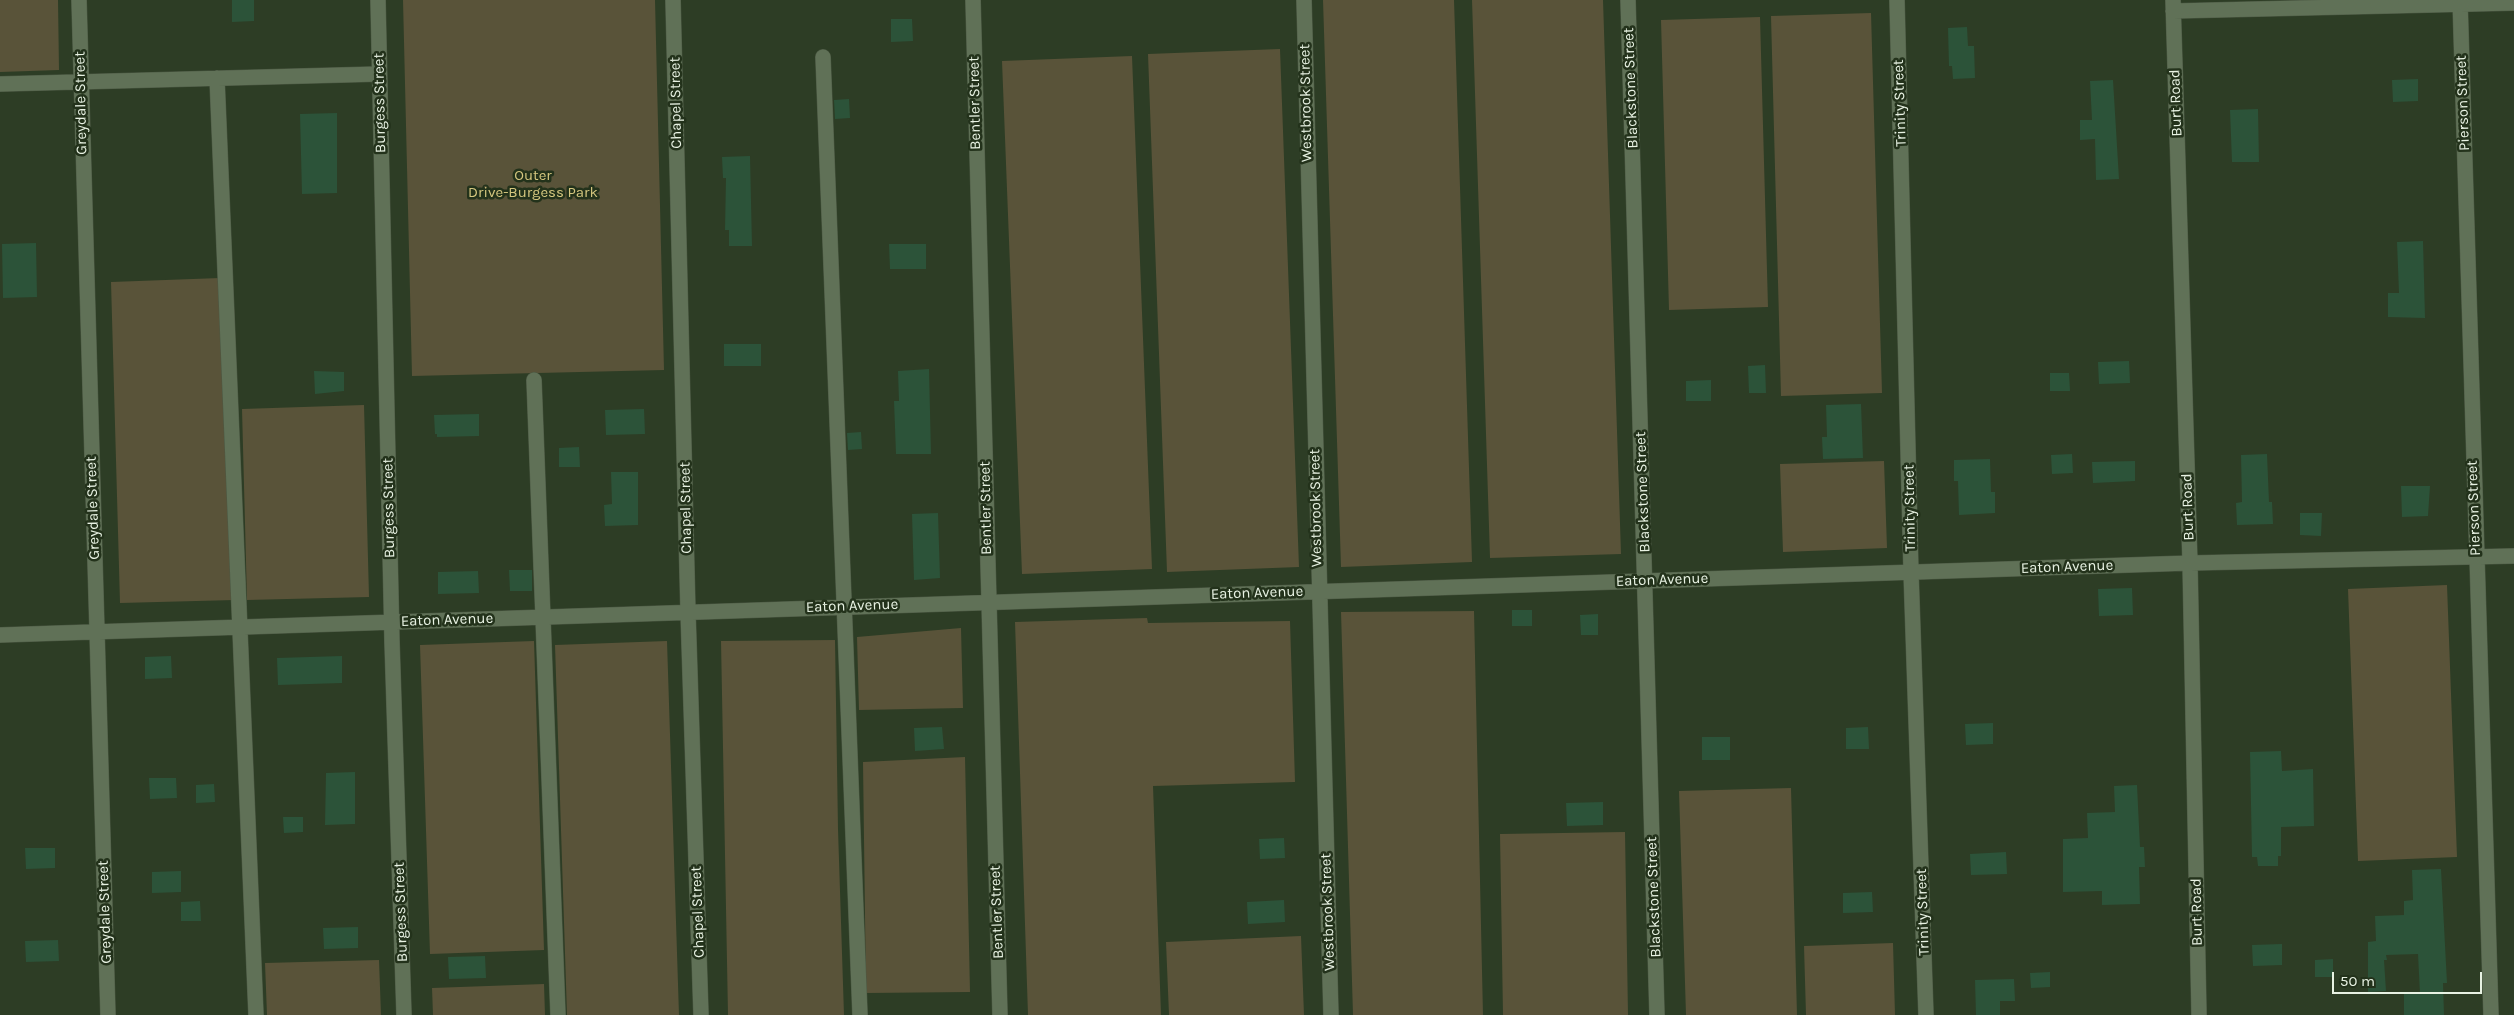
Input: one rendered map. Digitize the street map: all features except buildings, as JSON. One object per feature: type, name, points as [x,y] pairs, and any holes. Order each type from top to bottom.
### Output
[{"type":"street","name":"Greydale Street","points":[[79,0],[108,1015]]},
{"type":"street","name":"Burgess Street","points":[[378,0],[392,622],[404,1015]]},
{"type":"street","name":"Chapel Street","points":[[673,0],[688,612],[701,1015]]},
{"type":"street","name":"Bentler Street","points":[[973,0],[1000,1015]]},
{"type":"street","name":"Westbrook Street","points":[[1304,0],[1318,591],[1331,1015]]},
{"type":"street","name":"Blackstone Street","points":[[1628,0],[1657,1015]]},
{"type":"street","name":"Trinity Street","points":[[1897,0],[1911,572],[1926,1015]]},
{"type":"street","points":[[2173,5],[2460,2],[2514,4]]},
{"type":"street","name":"Pierson Street","points":[[2460,2],[2491,1015]]},
{"type":"street","name":"Burt Road","points":[[2173,5],[2190,563],[2200,1015]]},
{"type":"street","points":[[823,57],[860,1015]]},
{"type":"street","points":[[0,84],[379,74]]},
{"type":"street","points":[[217,78],[256,1015]]},
{"type":"street","points":[[534,380],[558,1015]]},
{"type":"street","name":"Eaton Avenue","points":[[0,634],[2190,563],[2514,556]]},
{"type":"green space","points":[[0,0],[58,0],[59,70],[0,72]]},
{"type":"green space","name":"Outer Drive-Burgess Park","points":[[403,0],[655,0],[664,370],[412,376]]},
{"type":"green space","points":[[1323,0],[1454,0],[1472,562],[1341,567]]},
{"type":"green space","points":[[1472,0],[1603,0],[1621,554],[1490,558]]},
{"type":"green space","points":[[1871,13],[1882,393],[1781,396],[1771,16]]},
{"type":"green space","points":[[1760,17],[1768,307],[1669,310],[1661,20]]},
{"type":"green space","points":[[1280,49],[1299,567],[1167,572],[1148,54]]},
{"type":"green space","points":[[1132,56],[1152,569],[1022,574],[1002,61]]},
{"type":"green space","points":[[220,278],[235,600],[120,603],[111,282]]},
{"type":"green space","points":[[364,405],[369,597],[247,600],[242,409]]},
{"type":"green space","points":[[1884,461],[1887,548],[1783,552],[1780,464]]},
{"type":"green space","points":[[2447,585],[2457,857],[2358,861],[2348,589]]},
{"type":"green space","points":[[1474,611],[1483,1015],[1353,1015],[1341,612]]},
{"type":"green space","points":[[1147,618],[1148,623],[1290,621],[1295,782],[1153,786],[1161,1015],[1028,1015],[1015,622]]},
{"type":"green space","points":[[961,628],[963,708],[859,710],[857,637]]},
{"type":"green space","points":[[835,640],[838,829],[844,1015],[728,1015],[721,641]]},
{"type":"green space","points":[[534,641],[544,950],[430,954],[420,645]]},
{"type":"green space","points":[[667,641],[679,1015],[567,1015],[555,645]]},
{"type":"green space","points":[[965,757],[970,992],[866,993],[863,762]]},
{"type":"green space","points":[[1791,788],[1797,1015],[1686,1015],[1679,791]]},
{"type":"green space","points":[[1625,832],[1628,1015],[1503,1015],[1500,834]]},
{"type":"green space","points":[[1301,936],[1304,1015],[1169,1015],[1166,942]]},
{"type":"green space","points":[[1893,943],[1895,1015],[1806,1015],[1804,946]]},
{"type":"green space","points":[[379,960],[381,1015],[267,1015],[265,963]]},
{"type":"green space","points":[[544,984],[545,1015],[433,1015],[432,988]]}]
